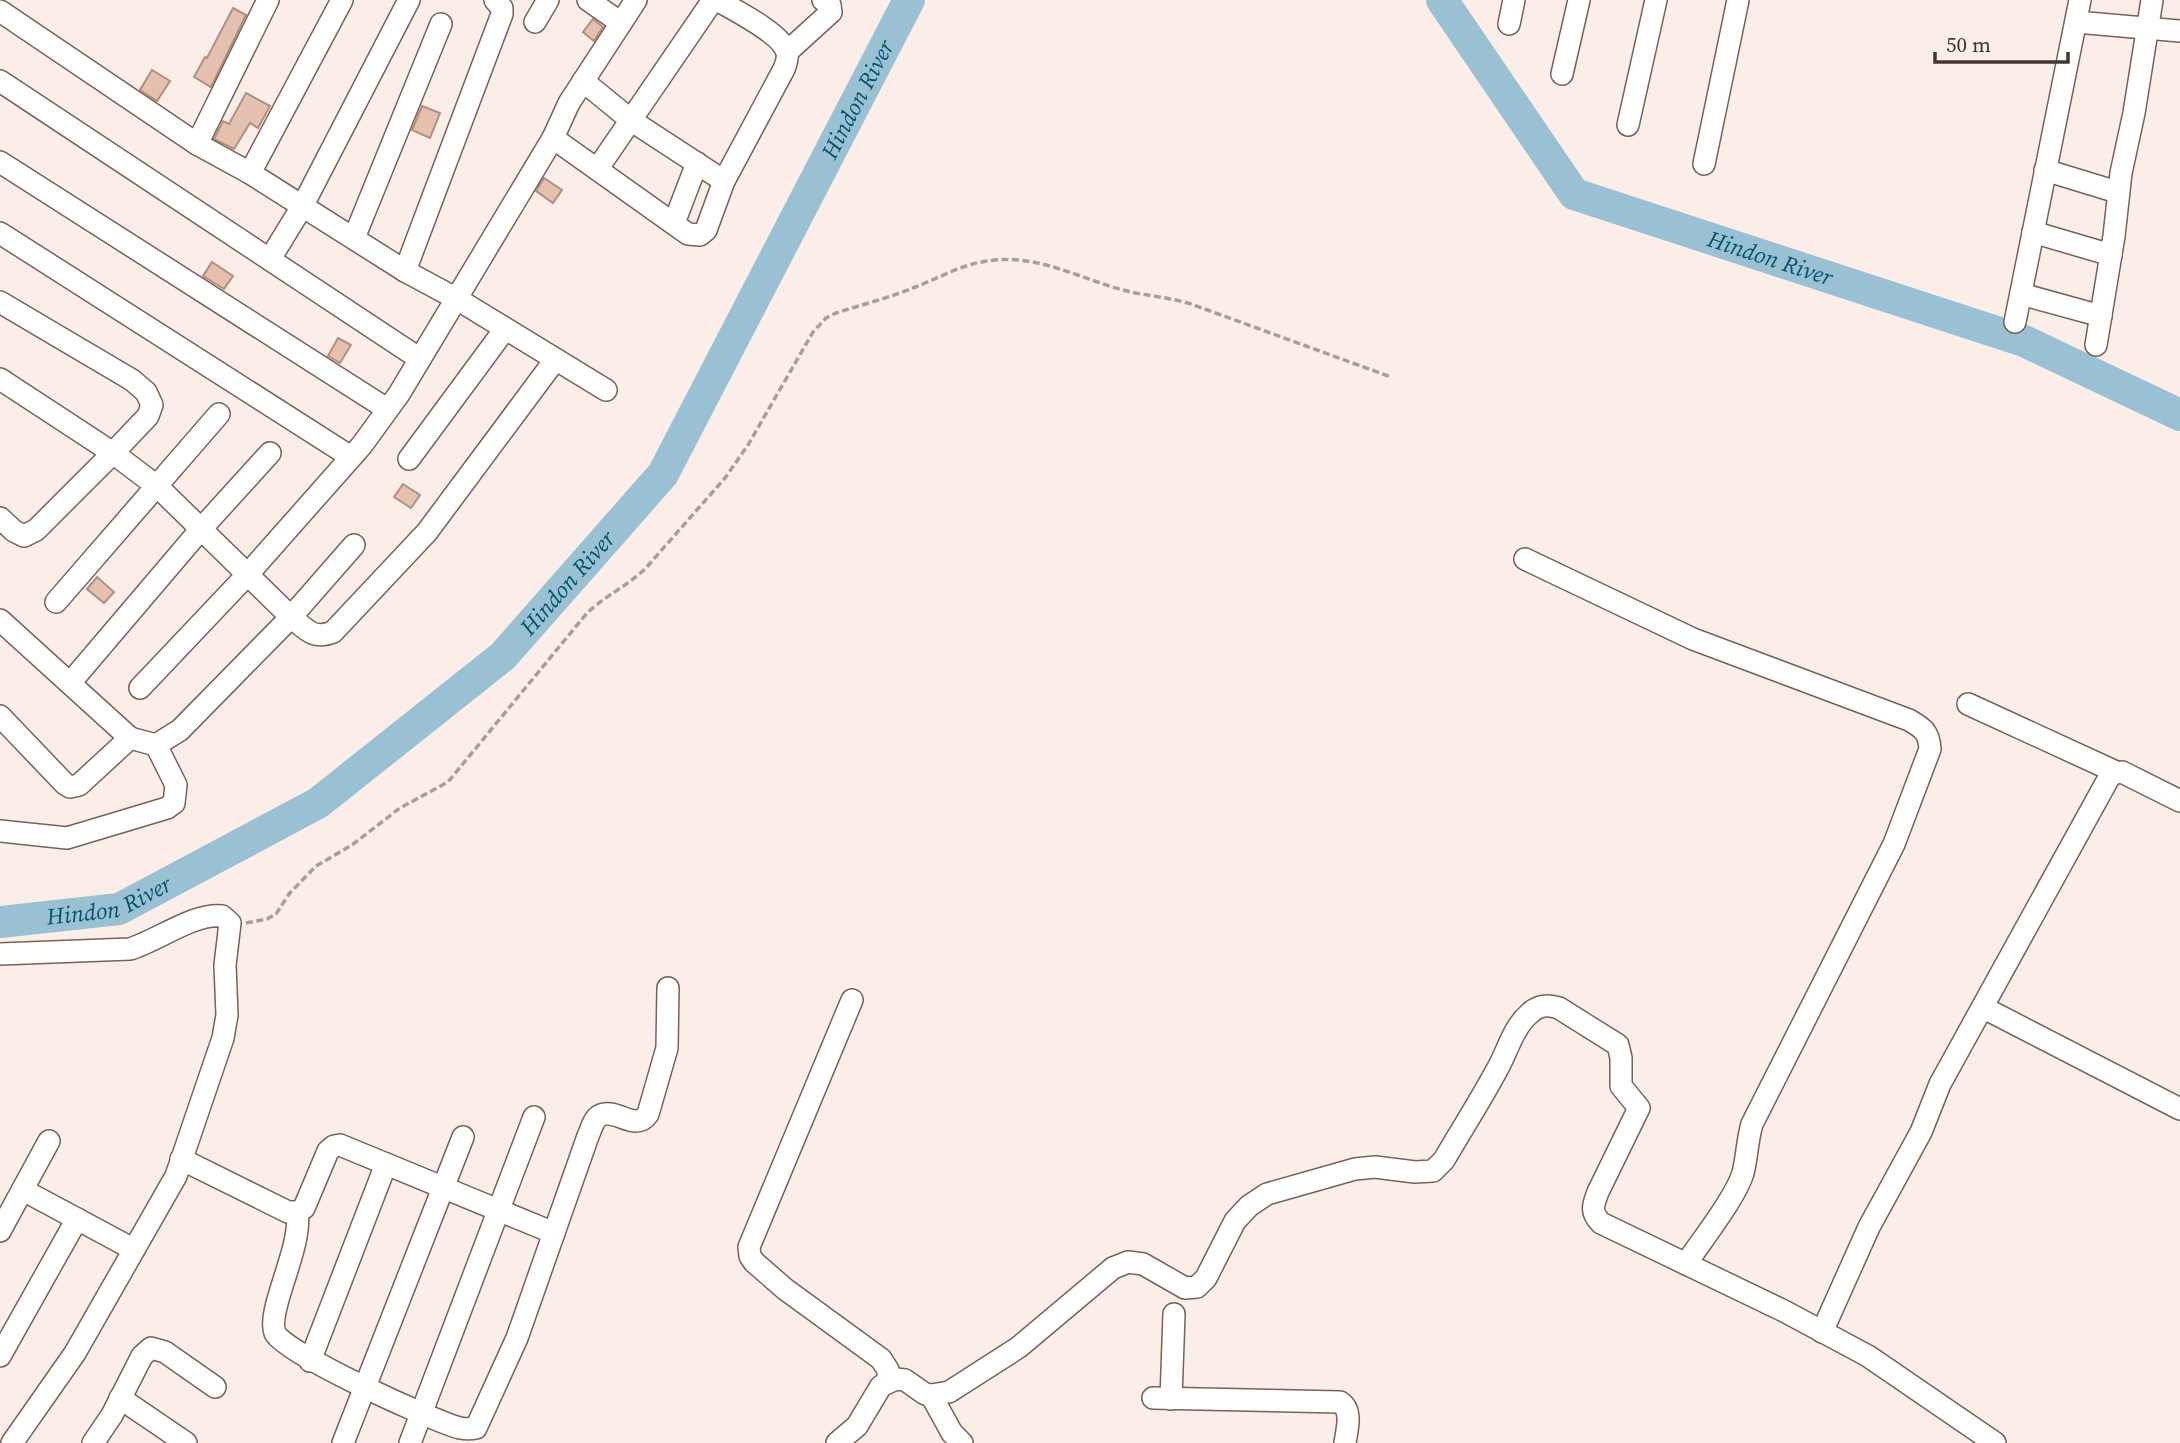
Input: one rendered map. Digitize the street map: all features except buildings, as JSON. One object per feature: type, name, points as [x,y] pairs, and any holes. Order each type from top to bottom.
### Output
[{"type":"street","points":[[197,144],[268,0]]},
{"type":"street","points":[[250,173],[342,0]]},
{"type":"street","points":[[270,260],[303,205],[409,0]]},
{"type":"street","points":[[405,271],[502,13],[502,8],[495,0]]},
{"type":"street","points":[[535,22],[548,0]]},
{"type":"street","points":[[588,0],[621,23]]},
{"type":"street","points":[[140,688],[248,574],[351,457],[387,409],[457,299],[553,138],[569,103],[636,0]]},
{"type":"street","points":[[598,168],[715,0],[775,36],[787,52]]},
{"type":"street","points":[[553,138],[688,234],[700,235],[706,230],[724,181],[784,69],[787,52],[831,12],[830,5],[823,0]]},
{"type":"street","points":[[1508,24],[1514,0]]},
{"type":"street","points":[[1562,74],[1579,0]]},
{"type":"street","points":[[1628,125],[1656,0]]},
{"type":"street","points":[[1704,164],[1738,0]]},
{"type":"street","points":[[2015,322],[2080,0]]},
{"type":"street","points":[[2096,345],[2118,192],[2152,0]]},
{"type":"street","points":[[0,11],[197,144],[250,173],[405,271],[457,299],[606,390]]},
{"type":"street","points":[[2076,22],[2180,30]]},
{"type":"street","points":[[354,238],[441,24]]},
{"type":"street","points":[[0,81],[420,359]]},
{"type":"street","points":[[583,81],[632,121],[724,181]]},
{"type":"street","points":[[0,162],[387,409]]},
{"type":"street","points":[[674,223],[696,163]]},
{"type":"street","points":[[2045,170],[2118,192]]},
{"type":"street","points":[[2033,232],[2111,255]]},
{"type":"street","points":[[0,233],[351,457]]},
{"type":"street","points":[[2021,294],[2101,316]]},
{"type":"street","points":[[0,302],[132,380],[146,392],[152,405],[148,416],[36,530],[24,536],[0,518]]},
{"type":"street","points":[[409,459],[505,329]]},
{"type":"street","points":[[0,379],[113,453],[158,487],[291,617],[313,634],[322,636],[333,632],[427,531],[555,360]]},
{"type":"street","points":[[56,603],[219,414]]},
{"type":"street","points":[[70,684],[201,528],[270,453]]},
{"type":"street","points":[[0,620],[130,738],[156,745],[180,730],[291,617],[354,545]]},
{"type":"street","points":[[1525,559],[1693,639],[1909,720],[1923,727],[1930,737],[1930,749],[1894,844],[1752,1124],[1746,1144],[1743,1173],[1735,1190],[1686,1264]]},
{"type":"street","points":[[1968,704],[2116,772],[2138,779],[2180,801]]},
{"type":"street","points":[[0,716],[70,787],[79,785],[130,738]]},
{"type":"street","points":[[0,831],[67,838],[167,808],[174,803],[176,785],[156,745]]},
{"type":"street","points":[[1822,1332],[1869,1227],[1920,1132],[1940,1084],[1984,1008],[2103,785],[2111,774],[2116,772]]},
{"type":"street","points":[[0,954],[130,949],[207,916],[222,916],[230,923],[225,965],[227,1015],[223,1038],[176,1176],[75,1353],[12,1443]]},
{"type":"street","points":[[297,1212],[299,1230],[273,1317],[274,1332],[289,1348],[310,1361],[458,1428],[474,1429],[478,1426],[517,1338],[596,1119],[602,1114],[608,1114],[638,1122],[648,1114],[667,1048],[668,988]]},
{"type":"street","points":[[852,1000],[749,1247],[754,1262],[785,1289],[881,1359],[888,1370],[888,1381]]},
{"type":"street","points":[[837,1443],[857,1426],[875,1392],[888,1381],[905,1380],[925,1394],[949,1392],[1018,1347],[1113,1268],[1128,1262],[1143,1264],[1185,1288],[1197,1287],[1206,1278],[1235,1221],[1267,1194],[1354,1169],[1375,1167],[1393,1171],[1433,1171],[1444,1160],[1521,1023],[1540,1006],[1559,1007],[1618,1045],[1621,1086],[1640,1108],[1592,1206],[1594,1216],[1601,1223],[1868,1356],[1995,1443]]},
{"type":"street","points":[[1984,1008],[2180,1109]]},
{"type":"street","points":[[410,1443],[534,1118]]},
{"type":"street","points":[[343,1443],[463,1137]]},
{"type":"street","points":[[0,1231],[50,1142]]},
{"type":"street","points":[[181,1160],[288,1212],[297,1212],[304,1208],[328,1151],[340,1145],[554,1233]]},
{"type":"street","points":[[310,1361],[386,1164]]},
{"type":"street","points":[[23,1190],[133,1249]]},
{"type":"street","points":[[0,1356],[77,1220]]},
{"type":"street","points":[[1174,1314],[1162,1399],[1340,1402],[1345,1404],[1348,1410],[1345,1443]]},
{"type":"street","points":[[93,1443],[112,1415],[142,1356],[151,1348],[164,1352],[215,1387]]},
{"type":"street","points":[[931,1395],[952,1433],[962,1443]]},
{"type":"street","points":[[120,1398],[186,1443]]},
{"type":"path","points":[[230,923],[255,922],[276,914],[289,894],[316,866],[352,845],[400,808],[448,782],[587,613],[607,595],[645,569],[725,478],[748,444],[813,332],[836,313],[910,289],[971,265],[995,260],[1025,260],[1058,267],[1128,291],[1164,296],[1191,304],[1391,377]]},
{"type":"waterway","name":"Hindon River","points":[[0,922],[119,909],[318,803],[503,656],[663,474],[909,0]]},
{"type":"waterway","name":"Hindon River","points":[[1442,0],[1574,194],[2024,341],[2180,415]]}]
